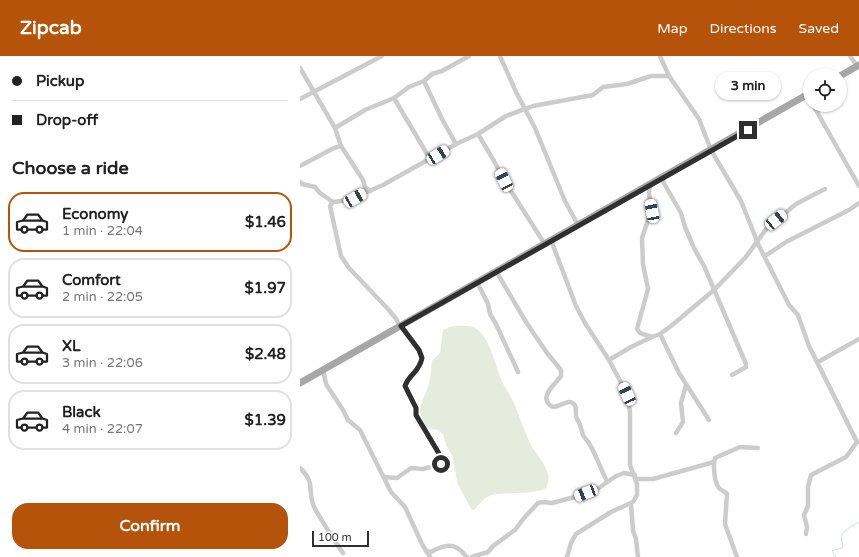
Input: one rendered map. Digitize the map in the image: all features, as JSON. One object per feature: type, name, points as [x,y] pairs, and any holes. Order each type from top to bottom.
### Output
[{"type":"main road","points":[[847,72],[858,66]]},
{"type":"main road","points":[[300,383],[544,243],[803,99]]},
{"type":"street","points":[[300,99],[382,56]]},
{"type":"street","points":[[335,128],[365,110],[394,98],[409,87],[424,81],[432,74],[442,71],[469,56]]},
{"type":"street","points":[[500,56],[535,128],[565,201],[578,225]]},
{"type":"street","points":[[660,56],[669,76],[699,119],[712,150],[741,201],[756,240],[789,305],[798,315],[809,346],[858,442],[846,457],[811,475],[808,487],[808,506],[804,515],[807,527],[806,534]]},
{"type":"street","points":[[850,56],[858,66]]},
{"type":"street","points":[[300,68],[335,128],[341,146],[363,180],[365,187],[370,191]]},
{"type":"street","points":[[300,182],[302,184],[315,187],[320,193],[333,202],[348,200],[383,185],[456,144],[478,134],[506,116],[533,106],[593,95],[603,87],[627,84],[651,76],[669,76]]},
{"type":"street","points":[[424,81],[456,144]]},
{"type":"street","points":[[394,98],[430,159]]},
{"type":"street","points":[[817,112],[859,186]]},
{"type":"street","points":[[478,134],[504,180],[544,243]]},
{"type":"street","points":[[300,166],[334,148],[341,146]]},
{"type":"street","points":[[661,178],[681,213],[694,248],[704,266],[746,364],[746,367],[743,370],[732,375]]},
{"type":"street","points":[[650,184],[649,192],[652,211],[642,238],[643,264],[648,289],[637,329],[640,333],[652,337]]},
{"type":"street","points":[[609,360],[660,334],[714,290],[745,258],[756,240],[767,228],[796,204],[825,189]]},
{"type":"street","points":[[333,202],[330,206],[341,256],[349,268],[388,309],[419,350],[422,358],[419,369],[406,382],[405,386],[416,408],[416,415],[444,462],[423,469],[411,468],[397,478],[384,478]]},
{"type":"street","points":[[765,256],[786,242],[849,210],[859,203]]},
{"type":"street","points":[[551,240],[576,306],[609,360],[629,401],[630,465],[636,477],[637,495],[631,504],[611,512],[576,534],[571,543],[567,557]]},
{"type":"street","points":[[496,271],[526,322],[547,353],[561,370],[561,376],[546,398],[548,402],[552,406],[557,407],[566,402],[574,404],[583,435],[589,443],[608,481]]},
{"type":"street","points":[[478,282],[488,304],[490,314],[518,372]]},
{"type":"street","points":[[660,334],[686,385],[709,420]]},
{"type":"street","points":[[818,362],[859,339]]},
{"type":"street","points":[[324,369],[326,384],[348,420],[360,430],[391,492],[406,507],[430,557]]},
{"type":"street","points":[[676,433],[683,422],[681,403],[686,385]]},
{"type":"street","points":[[737,557],[725,524],[728,494],[718,488],[714,462],[715,458],[740,447],[758,448]]},
{"type":"street","points":[[472,557],[488,552],[493,546],[515,530],[538,503],[552,503],[596,490],[608,481],[624,473],[636,477],[653,479],[714,462]]},
{"type":"street","points":[[300,468],[309,480],[312,487],[310,497],[315,508],[343,553]]},
{"type":"street","points":[[631,504],[633,531],[636,540],[638,557]]},
{"type":"street","points":[[426,550],[431,552],[440,547],[454,546],[467,557]]},
{"type":"green space","points":[[453,326],[468,326],[475,328],[481,333],[487,342],[501,380],[512,399],[529,441],[546,468],[548,480],[547,486],[544,489],[531,492],[492,495],[472,510],[458,485],[452,455],[446,445],[443,434],[438,430],[427,428],[420,409],[430,380],[432,361],[440,353],[443,330]]},
{"type":"waterway","points":[[836,557],[832,551],[842,548],[843,544],[841,537],[845,531],[859,522]]},
{"type":"route","points":[[441,464],[444,462],[430,441],[416,415],[416,408],[405,386],[406,382],[419,369],[422,358],[419,350],[401,326],[544,243],[748,130]]}]
